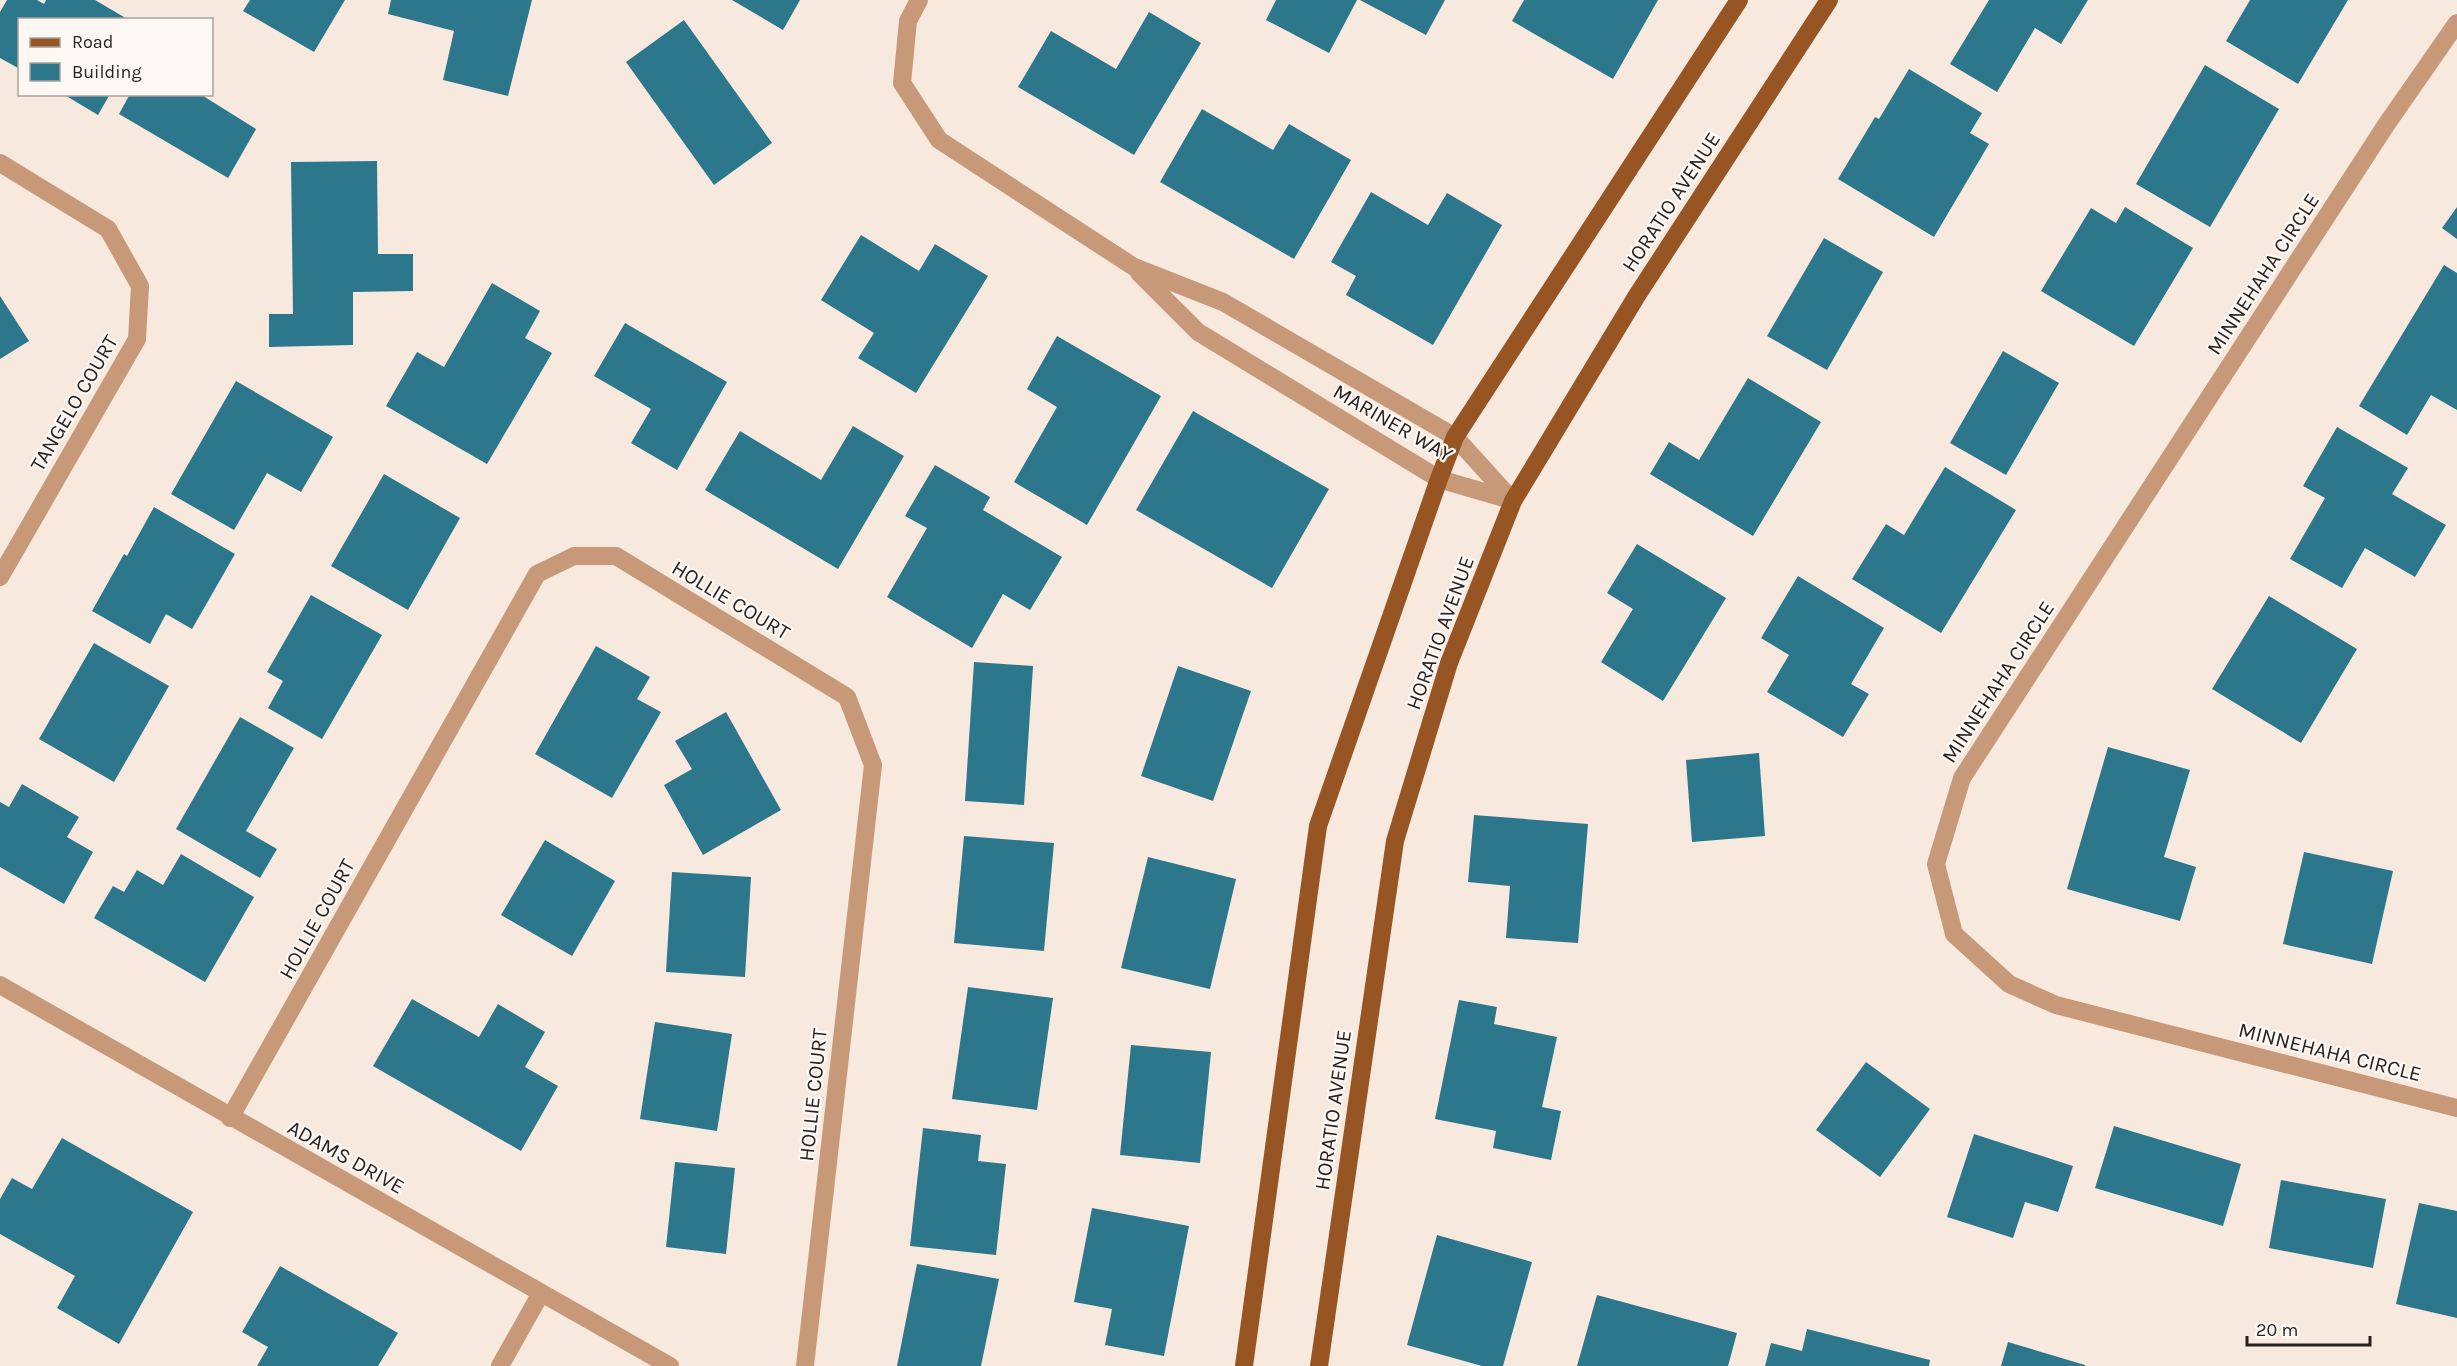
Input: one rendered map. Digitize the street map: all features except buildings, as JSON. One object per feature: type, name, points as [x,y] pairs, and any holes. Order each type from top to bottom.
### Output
[{"type":"main road","points":[[1244,1366],[1318,826],[1439,479],[1455,437],[1739,0]]},
{"type":"main road","name":"HORATIO AVENUE","points":[[1318,1366],[1395,841],[1449,663],[1513,501],[1636,297],[1829,0]]},
{"type":"street","name":"MARINER WAY","points":[[919,0],[908,21],[902,83],[939,140],[1134,267],[1223,302],[1455,437],[1513,501]]},
{"type":"street","name":"MINNEHAHA CIRCLE","points":[[2457,23],[2386,125],[1962,778],[1936,864],[1954,934],[2009,984],[2056,1005],[2457,1108]]},
{"type":"street","name":"TANGELO COURT","points":[[0,163],[108,229],[140,286],[137,339],[0,578]]},
{"type":"street","name":"MARINER WAY","points":[[1134,267],[1198,332],[1439,479],[1513,501]]},
{"type":"street","name":"HOLLIE COURT","points":[[230,1118],[537,574],[574,556],[616,556],[847,697],[873,765],[805,1366]]},
{"type":"street","name":"ADAMS DRIVE","points":[[0,985],[230,1118],[670,1366]]},
{"type":"street","points":[[500,1366],[542,1293]]}]
